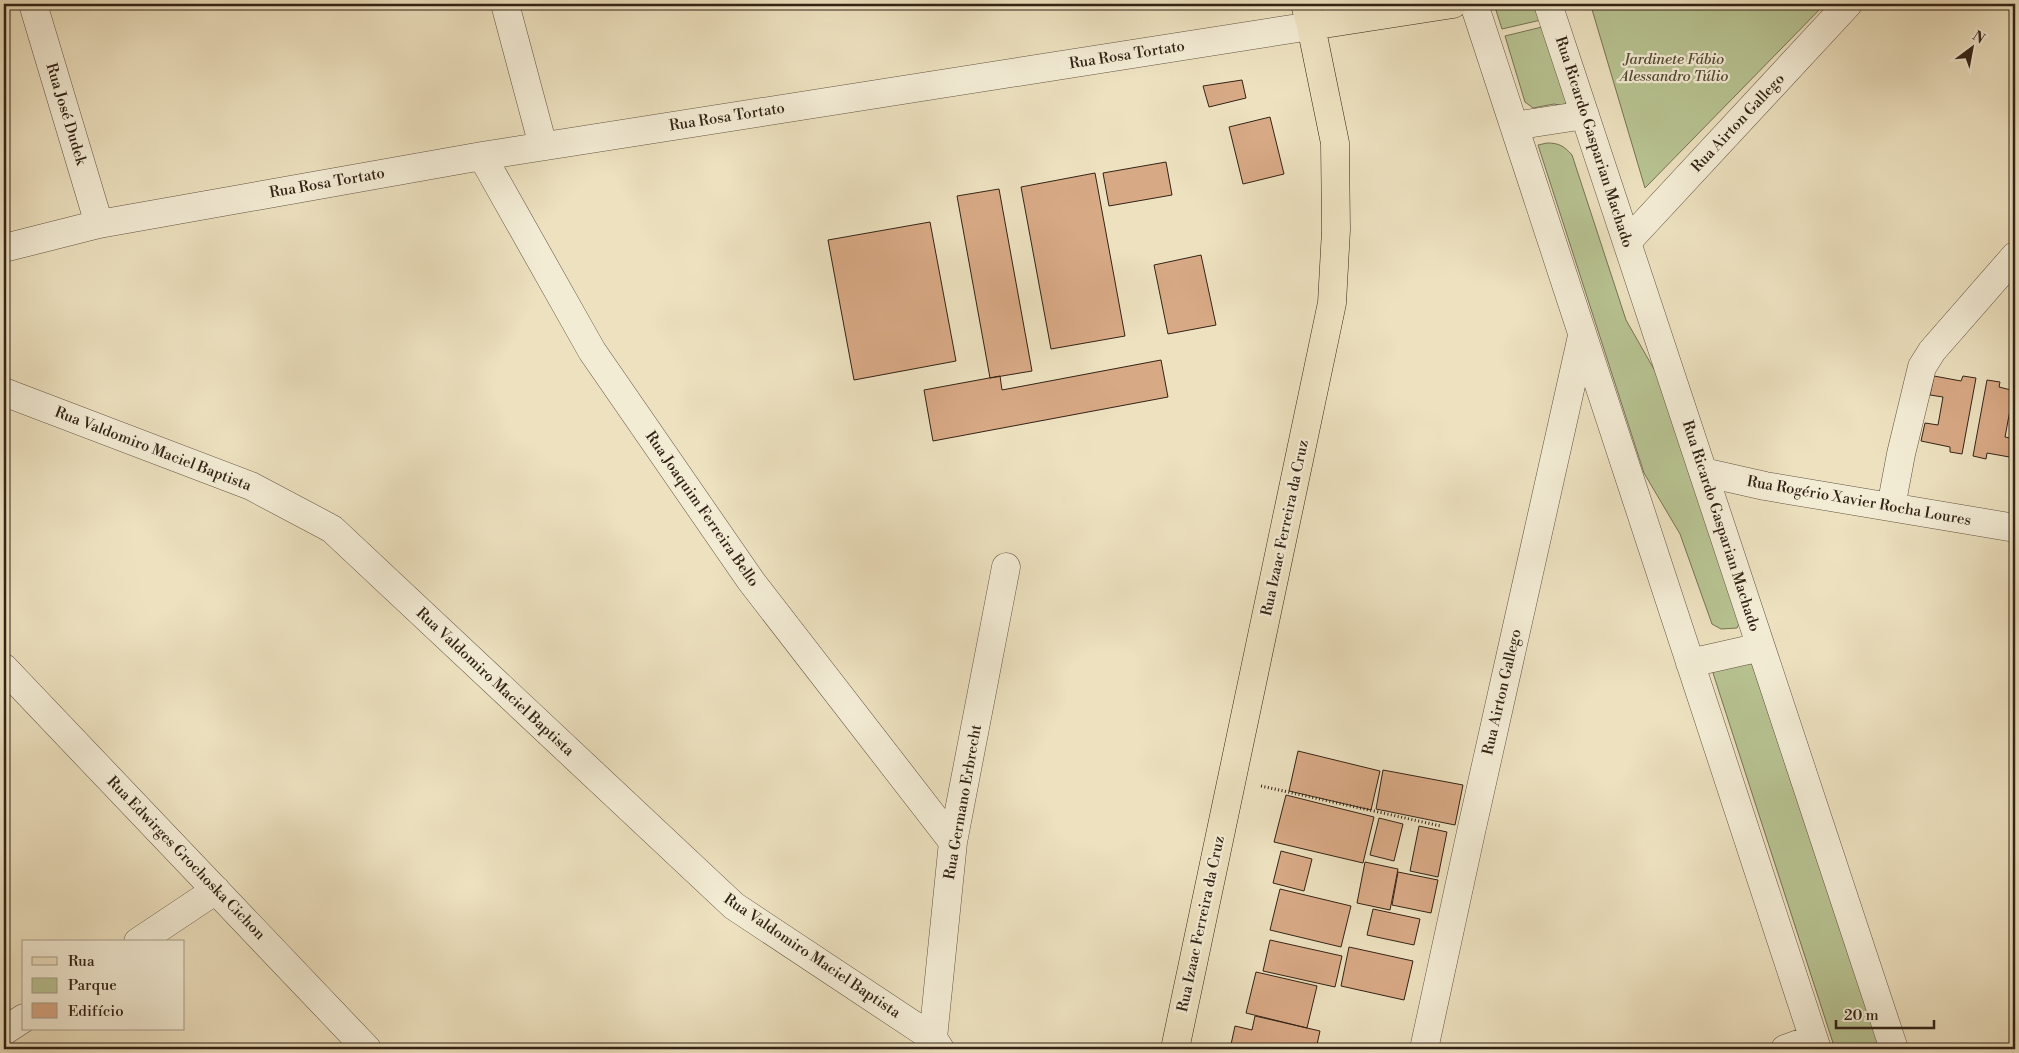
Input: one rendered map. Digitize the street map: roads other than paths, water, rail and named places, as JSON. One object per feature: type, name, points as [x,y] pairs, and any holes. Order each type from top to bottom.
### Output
[{"type":"main road","name":"Rua Rosa Tortato","points":[[1308,15],[1453,4]]},
{"type":"main road","name":"Rua Izaac Ferreira da Cruz","points":[[1175,1049],[1332,303],[1336,230],[1335,143],[1308,15]]},
{"type":"street","name":"Rua José Dudek","points":[[33,4],[99,224]]},
{"type":"street","points":[[505,4],[543,146]]},
{"type":"street","points":[[1474,4],[1815,1044],[1784,1049]]},
{"type":"street","name":"Rua Ricardo Gasparian Machado","points":[[1548,4],[1894,1049]]},
{"type":"street","name":"Rua Airton Gallego","points":[[1627,242],[1848,4]]},
{"type":"street","name":"Rua Rosa Tortato","points":[[4,248],[99,224],[482,156],[1308,15]]},
{"type":"street","points":[[1514,126],[1585,115]]},
{"type":"street","name":"Rua Joaquim Ferreira Bello","points":[[482,156],[597,359],[751,581],[953,842]]},
{"type":"street","points":[[1890,507],[1922,367],[1932,351],[2015,256]]},
{"type":"street","name":"Rua Airton Gallego","points":[[1424,1049],[1583,335]]},
{"type":"street","name":"Rua Valdomiro Maciel Baptista","points":[[4,392],[251,486],[332,529],[734,906],[936,1044]]},
{"type":"street","name":"Rua Rogério Xavier Rocha Loures","points":[[1703,472],[1765,486],[2015,528]]},
{"type":"street","name":"Rua Germano Erbrecht","points":[[936,1044],[953,842],[1006,567]]},
{"type":"street","points":[[1690,663],[1761,647]]},
{"type":"street","name":"Rua Edwirges Grochoska Cichon","points":[[4,668],[367,1049]]},
{"type":"street","points":[[141,940],[216,890]]},
{"type":"street","points":[[4,1031],[22,1019]]},
{"type":"park label","name":"Jardinete Fábio Alessandro Túlio","points":[[1674,68]]}]
